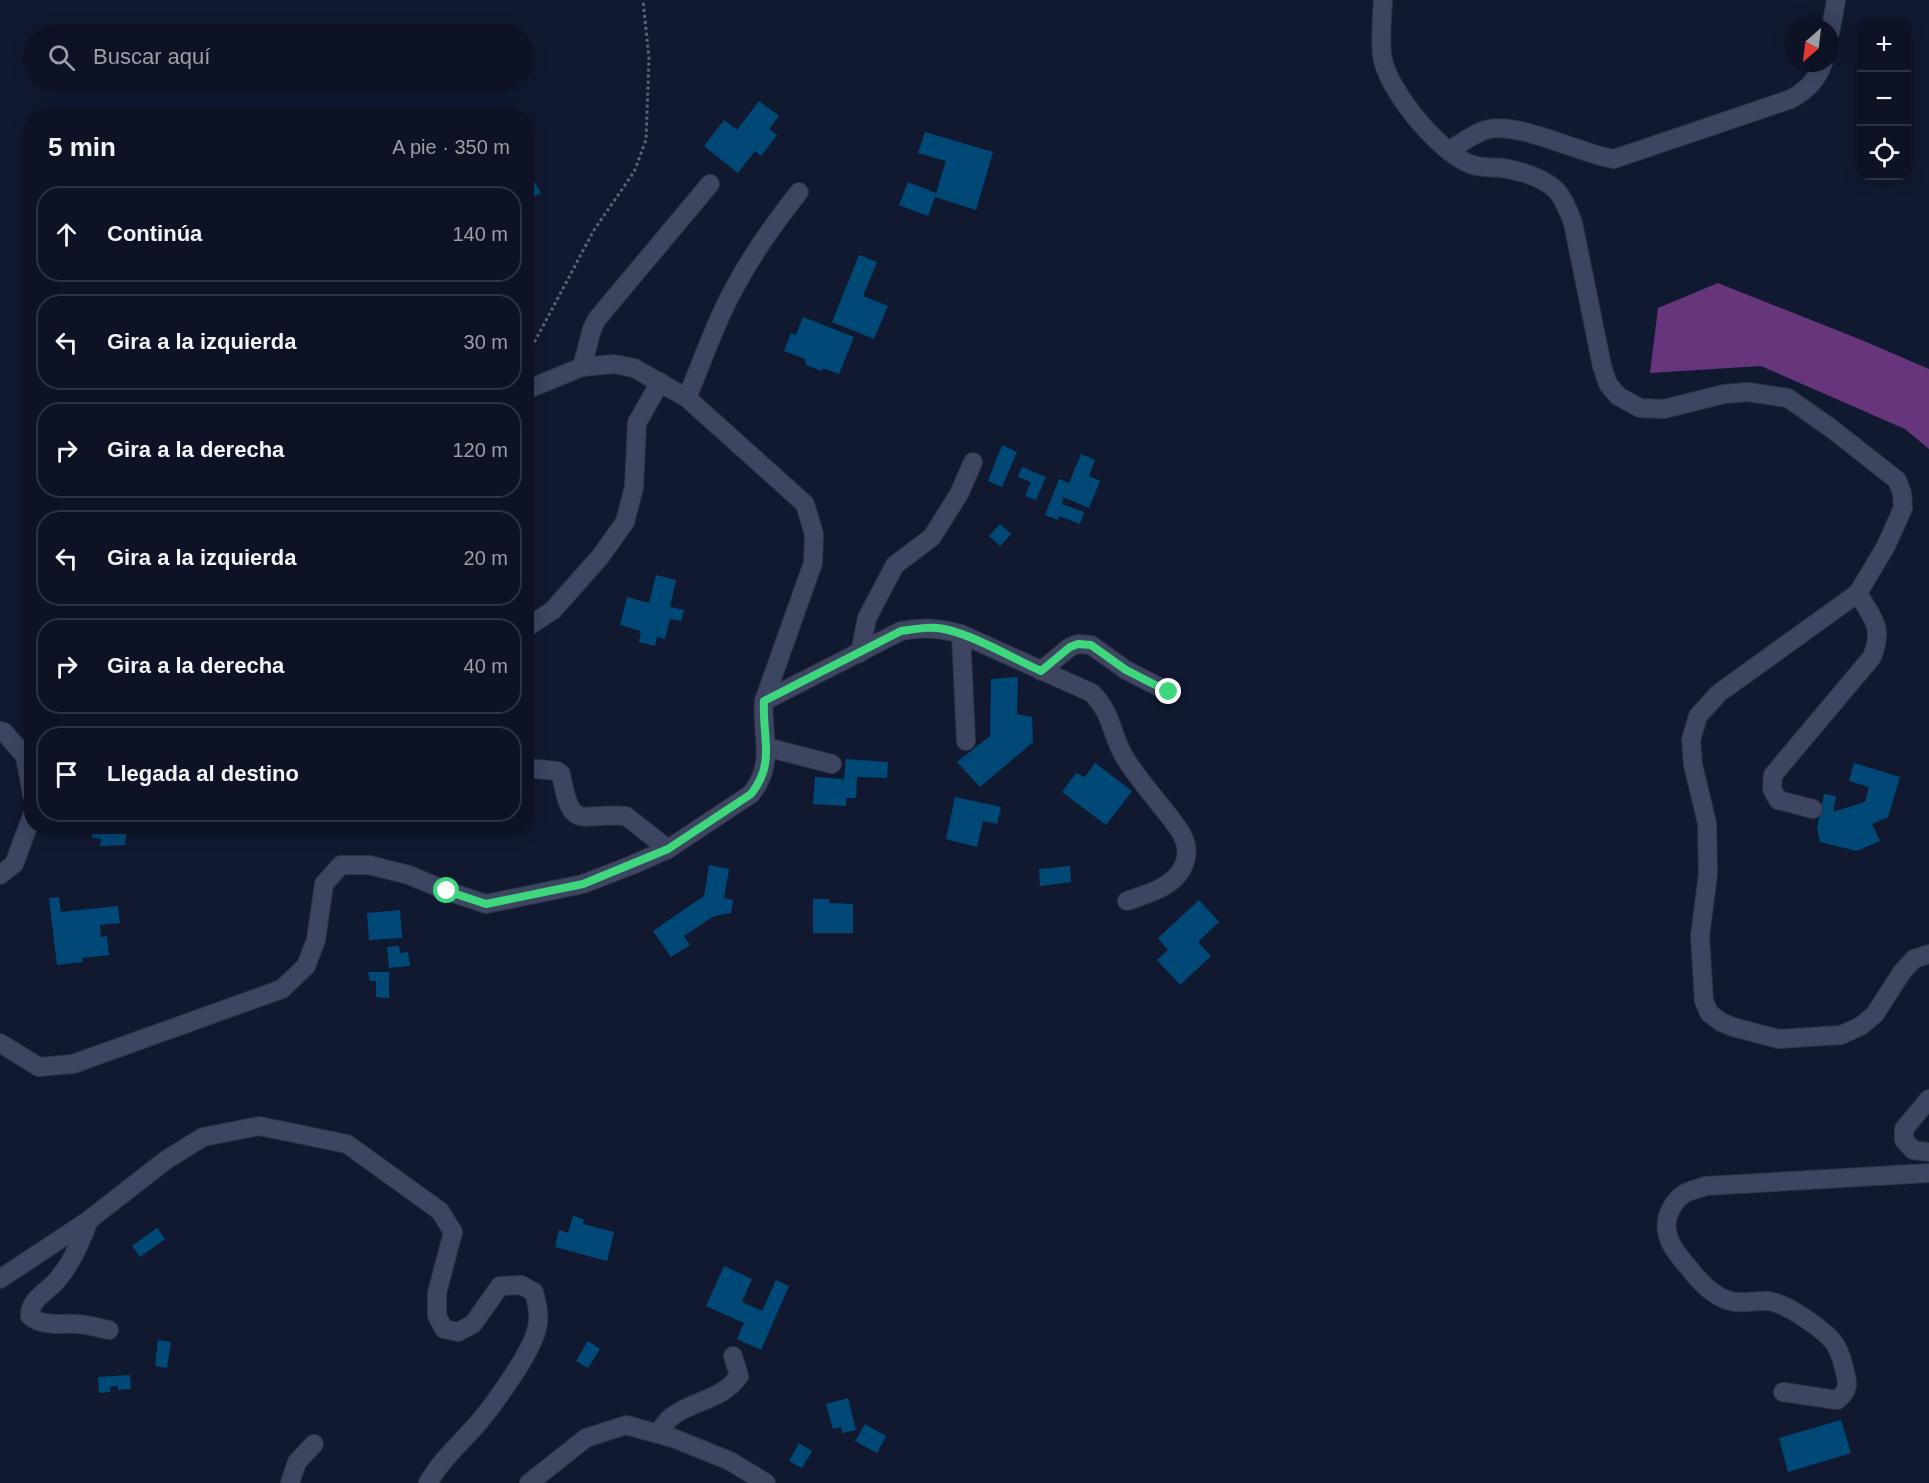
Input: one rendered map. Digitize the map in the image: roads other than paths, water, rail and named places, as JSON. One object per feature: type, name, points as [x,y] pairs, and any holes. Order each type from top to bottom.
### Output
[{"type":"street","points":[[1383,0],[1382,56],[1388,75],[1398,95],[1426,129],[1449,151],[1470,164],[1507,168],[1535,177],[1550,182],[1559,193],[1573,223],[1602,366],[1608,384],[1618,396],[1640,408],[1664,410],[1724,394],[1748,392],[1788,398],[1897,480],[1902,493],[1903,508],[1886,546],[1858,593],[1719,693],[1698,716],[1690,740],[1693,765],[1707,823],[1708,874],[1700,936],[1704,1001],[1709,1013],[1721,1022],[1779,1039],[1841,1035],[1861,1026],[1875,1014],[1902,972],[1914,959],[1929,954]]},
{"type":"street","points":[[1833,18],[1836,0]]},
{"type":"street","points":[[1449,151],[1484,130],[1495,128],[1546,138],[1602,158],[1614,159],[1791,99],[1803,92],[1814,81],[1818,72]]},
{"type":"street","points":[[582,367],[592,328],[597,319],[710,184]]},
{"type":"street","points":[[687,398],[720,316],[760,244],[799,192]]},
{"type":"street","points":[[0,1044],[39,1067],[73,1064],[282,988],[306,966],[316,940],[324,884],[341,865],[369,865],[410,875],[486,904],[583,884],[668,849],[751,794],[762,781],[766,765],[764,701],[813,563],[814,534],[805,504],[687,398],[634,368],[614,364],[582,367],[534,387]]},
{"type":"street","points":[[534,623],[553,610],[600,557],[625,522],[634,487],[637,423],[660,382]]},
{"type":"street","points":[[860,653],[867,618],[895,565],[932,537],[959,494],[973,462]]},
{"type":"street","points":[[1813,808],[1778,800],[1772,789],[1773,775],[1872,657],[1879,640],[1876,626],[1858,593]]},
{"type":"street","points":[[764,701],[901,631],[921,627],[943,629],[961,634],[1092,693],[1110,716],[1120,750],[1128,763],[1185,839],[1186,856],[1183,869],[1168,884],[1127,901]]},
{"type":"street","points":[[961,634],[966,741]]},
{"type":"street","points":[[1041,671],[1070,647],[1078,644],[1091,645],[1126,670],[1169,692]]},
{"type":"street","points":[[0,731],[4,732],[24,755]]},
{"type":"street","points":[[766,747],[832,764]]},
{"type":"street","points":[[534,769],[557,771],[561,774],[567,804],[574,814],[584,818],[626,816],[668,849]]},
{"type":"street","points":[[0,875],[14,864],[25,834]]},
{"type":"street","points":[[1929,1099],[1904,1130],[1904,1140],[1913,1150],[1929,1152]]},
{"type":"street","points":[[0,1279],[89,1220],[166,1160],[203,1137],[259,1126],[346,1144],[440,1211],[453,1232],[437,1293],[437,1316],[444,1329],[458,1332],[473,1324],[500,1286],[521,1285],[534,1292],[539,1309],[537,1329],[520,1366],[480,1421],[435,1469],[428,1483]]},
{"type":"street","points":[[1783,1392],[1837,1400],[1844,1395],[1848,1383],[1841,1357],[1832,1340],[1790,1310],[1769,1301],[1750,1303],[1728,1300],[1710,1290],[1675,1251],[1667,1235],[1666,1223],[1671,1207],[1683,1194],[1705,1186],[1929,1173]]},
{"type":"street","points":[[89,1220],[75,1257],[57,1281],[34,1302],[30,1316],[36,1322],[78,1324],[109,1330]]},
{"type":"street","points":[[658,1434],[671,1416],[720,1395],[733,1385],[739,1376],[733,1356]]},
{"type":"street","points":[[529,1483],[586,1438],[626,1425],[658,1434],[730,1461],[766,1483]]},
{"type":"street","points":[[290,1483],[297,1462],[314,1444]]}]
